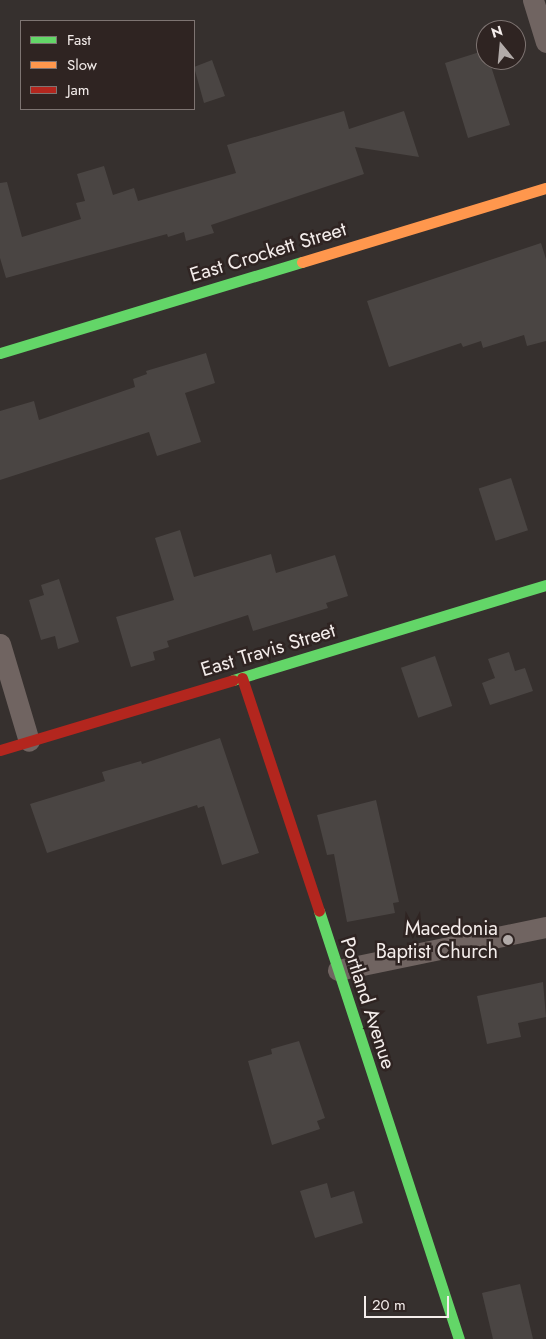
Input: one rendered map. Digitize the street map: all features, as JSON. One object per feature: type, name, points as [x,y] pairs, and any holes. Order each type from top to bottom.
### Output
[{"type":"street","points":[[533,0],[546,42]]},
{"type":"street","name":"East Crockett Street","points":[[0,353],[546,188]]},
{"type":"street","name":"East Travis Street","points":[[0,750],[546,585]]},
{"type":"street","points":[[0,644],[29,741]]},
{"type":"street","name":"Portland Avenue","points":[[242,678],[459,1339]]},
{"type":"street","points":[[338,970],[546,927]]},
{"type":"building","points":[[476,53],[476,70],[492,70],[510,125],[468,138],[445,63]]},
{"type":"building","points":[[212,60],[225,96],[204,103],[195,67]]},
{"type":"building","points":[[344,111],[349,129],[404,111],[419,157],[355,147],[364,174],[211,225],[214,233],[186,241],[184,232],[168,237],[167,234],[6,278],[0,258],[0,183],[7,182],[22,237],[81,219],[76,203],[85,201],[77,174],[104,166],[113,195],[134,188],[138,201],[236,173],[227,145]]},
{"type":"building","points":[[541,243],[546,259],[546,341],[527,346],[524,335],[483,348],[481,341],[463,347],[461,343],[389,367],[367,301]]},
{"type":"building","points":[[206,353],[215,383],[185,393],[201,442],[157,456],[149,432],[0,480],[0,411],[34,401],[39,420],[135,387],[133,379],[147,374],[146,371]]},
{"type":"building","points":[[511,478],[528,530],[496,541],[479,489]]},
{"type":"building","points":[[180,530],[194,577],[271,554],[276,573],[335,555],[348,596],[326,603],[328,608],[253,631],[248,615],[167,641],[169,647],[153,652],[155,660],[131,667],[116,617],[174,600],[155,538]]},
{"type":"building","points":[[59,579],[79,642],[58,649],[55,636],[41,640],[29,600],[44,595],[41,585]]},
{"type":"building","points":[[509,652],[515,671],[525,668],[533,691],[490,705],[482,683],[495,678],[488,659]]},
{"type":"building","points":[[435,656],[452,706],[418,718],[401,668]]},
{"type":"building","points":[[220,738],[259,853],[222,865],[204,806],[198,808],[197,805],[47,853],[30,804],[105,781],[102,772],[141,761],[142,764]]},
{"type":"building","points":[[376,800],[399,902],[393,903],[395,913],[347,922],[334,854],[327,855],[317,815]]},
{"type":"building","points":[[543,982],[546,1017],[518,1023],[521,1037],[487,1044],[477,996]]},
{"type":"building","points":[[299,1041],[325,1118],[317,1121],[320,1129],[272,1145],[248,1061],[272,1054],[271,1049]]},
{"type":"building","points":[[327,1183],[331,1198],[354,1191],[363,1223],[315,1238],[300,1191]]},
{"type":"building","points":[[520,1284],[533,1339],[493,1339],[482,1293]]},
{"type":"traffic: fast","points":[[0,353],[302,262]]},
{"type":"traffic: fast","points":[[233,680],[546,585]]},
{"type":"traffic: fast","points":[[319,911],[459,1339]]},
{"type":"traffic: slow","points":[[302,262],[546,188]]},
{"type":"traffic: jam","points":[[242,678],[319,911]]},
{"type":"traffic: jam","points":[[0,750],[233,680]]},
{"type":"place","name":"Macedonia Baptist Church","points":[[508,940]]}]
